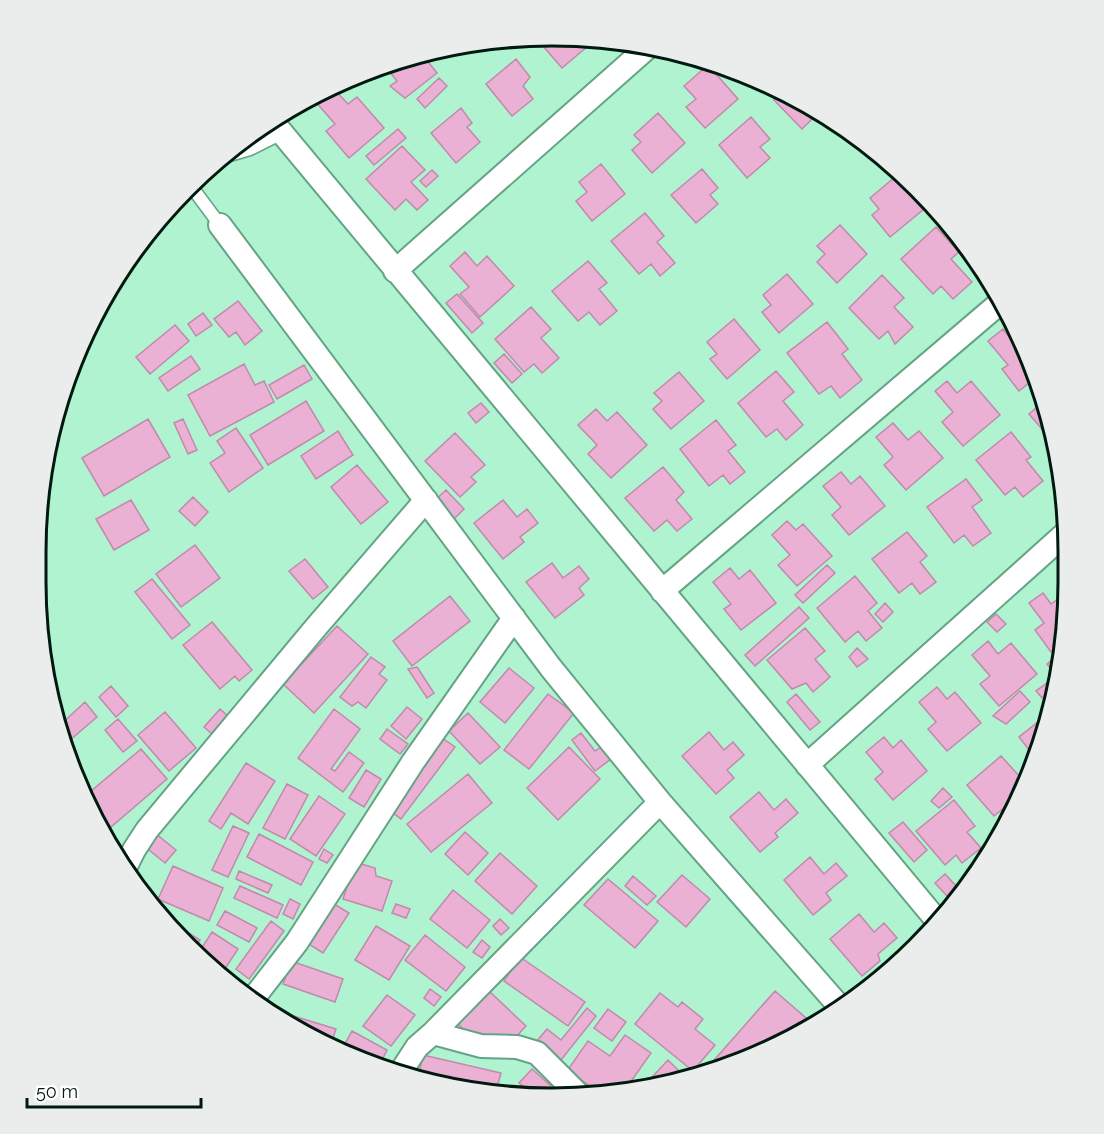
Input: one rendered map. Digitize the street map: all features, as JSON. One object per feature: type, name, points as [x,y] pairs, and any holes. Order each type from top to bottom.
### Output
[{"type":"street","points":[[395,271],[640,54]]},
{"type":"street","points":[[278,128],[932,915]]},
{"type":"street","points":[[220,225],[551,668],[660,802],[835,1001]]},
{"type":"street","points":[[663,591],[994,308]]},
{"type":"street","points":[[129,859],[147,830],[317,626],[426,500]]},
{"type":"street","points":[[807,765],[1057,541]]},
{"type":"street","points":[[258,993],[297,942],[413,762],[514,618]]},
{"type":"street","points":[[405,1065],[417,1047],[660,802]]},
{"type":"street","points":[[433,1033],[481,1046],[517,1047],[537,1053],[571,1087]]},
{"type":"lane","points":[[247,149],[266,135]]},
{"type":"lane","points":[[197,193],[220,225]]},
{"type":"building","points":[[543,47],[586,48],[562,68]]},
{"type":"building","points":[[516,59],[530,77],[523,86],[533,99],[512,116],[486,84]]},
{"type":"building","points":[[428,62],[437,73],[405,98],[390,86],[397,81],[390,73]]},
{"type":"building","points":[[703,70],[716,74],[738,99],[705,128],[686,107],[696,99],[684,86]]},
{"type":"building","points":[[439,78],[447,86],[425,108],[417,99]]},
{"type":"building","points":[[339,94],[348,104],[357,97],[384,128],[349,158],[326,131],[335,124],[318,104]]},
{"type":"building","points":[[776,99],[812,119],[802,129],[774,100]]},
{"type":"building","points":[[461,108],[472,123],[467,127],[480,142],[456,163],[431,133]]},
{"type":"building","points":[[658,113],[685,143],[652,173],[632,150],[641,142],[634,135]]},
{"type":"building","points":[[751,117],[770,139],[760,147],[770,158],[747,178],[719,145]]},
{"type":"building","points":[[398,129],[406,138],[374,165],[366,156]]},
{"type":"building","points":[[402,146],[425,170],[411,182],[428,200],[417,210],[406,199],[395,210],[366,179]]},
{"type":"building","points":[[601,164],[625,194],[592,221],[576,201],[587,192],[579,182]]},
{"type":"building","points":[[702,169],[718,188],[710,195],[718,204],[696,223],[671,195]]},
{"type":"building","points":[[432,170],[438,176],[426,187],[420,181]]},
{"type":"building","points":[[892,179],[923,210],[890,237],[872,215],[879,209],[870,198]]},
{"type":"building","points":[[645,213],[664,236],[657,242],[675,263],[660,276],[651,264],[639,274],[611,241]]},
{"type":"building","points":[[840,225],[867,254],[837,283],[817,262],[825,254],[817,246]]},
{"type":"building","points":[[936,227],[959,252],[951,259],[972,282],[953,299],[941,286],[933,294],[901,259]]},
{"type":"building","points":[[465,252],[477,266],[487,256],[514,286],[480,317],[460,294],[469,287],[450,266]]},
{"type":"building","points":[[588,261],[607,283],[599,289],[617,311],[600,325],[589,312],[578,321],[552,291]]},
{"type":"building","points":[[787,274],[813,304],[779,333],[762,312],[771,305],[763,295]]},
{"type":"building","points":[[882,275],[904,298],[894,307],[913,327],[895,344],[888,331],[879,339],[849,308]]},
{"type":"building","points":[[457,294],[483,323],[472,333],[446,303]]},
{"type":"building","points":[[238,301],[262,331],[245,345],[236,332],[229,337],[214,319]]},
{"type":"building","points":[[531,307],[551,329],[541,338],[559,358],[542,373],[534,364],[524,372],[495,339]]},
{"type":"building","points":[[203,313],[212,325],[196,336],[188,324]]},
{"type":"building","points":[[734,319],[760,350],[727,379],[710,359],[717,354],[707,342]]},
{"type":"building","points":[[827,322],[848,349],[842,354],[862,380],[840,398],[831,386],[819,394],[787,353]]},
{"type":"building","points":[[175,325],[189,341],[150,374],[136,357]]},
{"type":"building","points":[[1003,329],[1009,337],[1028,383],[1019,391],[1002,369],[1008,365],[988,341]]},
{"type":"building","points":[[504,354],[522,374],[512,383],[494,363]]},
{"type":"building","points":[[191,356],[200,369],[168,391],[159,378]]},
{"type":"building","points":[[244,364],[255,385],[264,381],[274,402],[210,436],[188,395]]},
{"type":"building","points":[[304,365],[312,379],[277,399],[269,385]]},
{"type":"building","points":[[776,371],[794,392],[783,401],[803,425],[786,440],[777,429],[766,437],[738,403]]},
{"type":"building","points":[[679,372],[704,401],[671,429],[653,409],[662,401],[654,393]]},
{"type":"building","points":[[947,381],[957,393],[971,381],[1000,415],[963,446],[942,422],[953,412],[935,391]]},
{"type":"building","points":[[306,401],[324,431],[268,465],[250,435]]},
{"type":"building","points":[[481,403],[489,412],[476,423],[468,413]]},
{"type":"building","points":[[1036,408],[1042,429],[1029,414]]},
{"type":"building","points":[[596,409],[607,421],[617,412],[647,445],[611,478],[588,454],[597,445],[578,425]]},
{"type":"building","points":[[148,419],[170,457],[104,496],[82,458]]},
{"type":"building","points":[[183,419],[197,450],[188,454],[174,423]]},
{"type":"building","points":[[716,420],[736,445],[728,451],[745,472],[730,484],[723,475],[709,486],[680,449]]},
{"type":"building","points":[[893,423],[908,440],[919,431],[943,458],[906,490],[884,465],[893,457],[876,437]]},
{"type":"building","points":[[236,428],[263,468],[229,492],[210,463],[225,453],[217,441]]},
{"type":"building","points":[[338,431],[353,455],[316,479],[301,456]]},
{"type":"building","points":[[1011,432],[1031,457],[1026,460],[1043,481],[1023,497],[1015,487],[1005,495],[976,460]]},
{"type":"building","points":[[455,433],[485,465],[471,477],[476,482],[460,497],[425,461]]},
{"type":"building","points":[[357,465],[388,502],[361,524],[331,487]]},
{"type":"building","points":[[663,467],[684,492],[676,500],[692,519],[677,531],[667,520],[654,531],[625,498]]},
{"type":"building","points":[[841,472],[851,484],[860,476],[885,506],[849,535],[832,515],[841,507],[823,486]]},
{"type":"building","points":[[966,479],[982,500],[972,507],[991,533],[973,546],[964,535],[954,543],[927,507]]},
{"type":"building","points":[[446,490],[464,509],[452,521],[434,501]]},
{"type":"building","points":[[193,497],[208,512],[195,526],[179,511]]},
{"type":"building","points":[[131,500],[149,530],[114,550],[96,519]]},
{"type":"building","points":[[503,500],[517,517],[527,509],[538,523],[520,537],[524,542],[503,559],[474,523]]},
{"type":"building","points":[[787,521],[796,530],[803,524],[832,556],[797,586],[778,565],[790,555],[772,535]]},
{"type":"building","points":[[907,532],[927,556],[920,562],[936,582],[920,594],[912,583],[899,593],[872,559]]},
{"type":"building","points":[[195,545],[220,578],[181,607],[156,574]]},
{"type":"building","points":[[305,559],[328,587],[313,599],[289,571]]},
{"type":"building","points":[[552,563],[563,578],[579,566],[589,579],[579,588],[584,595],[555,618],[526,582]]},
{"type":"building","points":[[827,565],[835,573],[803,603],[795,595]]},
{"type":"building","points":[[730,568],[739,579],[750,570],[776,603],[741,630],[724,609],[731,604],[713,582]]},
{"type":"building","points":[[855,576],[877,603],[868,611],[882,628],[866,641],[858,631],[845,642],[817,608]]},
{"type":"building","points":[[152,579],[190,625],[172,639],[135,592]]},
{"type":"building","points":[[1043,593],[1051,604],[1057,600],[1051,652],[1035,630],[1044,623],[1029,603]]},
{"type":"building","points":[[450,596],[470,621],[412,666],[393,641]]},
{"type":"building","points":[[885,603],[893,612],[883,622],[875,614]]},
{"type":"building","points":[[799,607],[809,618],[755,666],[745,655]]},
{"type":"building","points":[[996,614],[1006,624],[997,632],[987,622]]},
{"type":"building","points":[[212,622],[252,670],[239,681],[235,676],[220,689],[183,645]]},
{"type":"building","points":[[337,626],[368,654],[314,713],[283,684]]},
{"type":"building","points":[[805,628],[825,651],[815,659],[830,677],[813,692],[806,683],[792,689],[767,660]]},
{"type":"building","points":[[988,641],[998,654],[1011,643],[1037,674],[999,706],[980,684],[990,676],[972,655]]},
{"type":"building","points":[[857,648],[868,659],[857,667],[849,657]]},
{"type":"building","points":[[371,657],[385,667],[379,674],[387,680],[366,708],[358,702],[352,706],[340,697]]},
{"type":"building","points":[[417,667],[434,693],[427,698],[408,669]]},
{"type":"building","points":[[509,668],[534,688],[505,723],[480,702]]},
{"type":"building","points":[[1047,683],[1047,684],[1042,698],[1036,691]]},
{"type":"building","points":[[111,686],[128,706],[116,717],[99,697]]},
{"type":"building","points":[[937,687],[947,699],[955,692],[981,723],[947,751],[928,729],[936,722],[919,702]]},
{"type":"building","points":[[1020,691],[1030,702],[1006,724],[993,716]]},
{"type":"building","points":[[548,694],[574,713],[529,769],[504,750]]},
{"type":"building","points":[[796,694],[820,722],[810,730],[787,702]]},
{"type":"building","points":[[85,702],[97,717],[72,739],[66,720]]},
{"type":"building","points":[[407,707],[422,719],[406,739],[391,726]]},
{"type":"building","points":[[220,709],[229,717],[213,735],[204,727]]},
{"type":"building","points":[[334,709],[360,729],[331,769],[335,771],[349,752],[364,763],[343,792],[298,758]]},
{"type":"building","points":[[165,712],[196,748],[169,771],[138,735]]},
{"type":"building","points":[[468,713],[500,747],[480,764],[449,731]]},
{"type":"building","points":[[118,719],[137,741],[123,752],[105,730]]},
{"type":"building","points":[[1037,723],[1029,750],[1019,737]]},
{"type":"building","points":[[387,729],[408,744],[400,754],[380,739]]},
{"type":"building","points":[[709,732],[724,750],[733,742],[744,755],[727,770],[734,778],[716,794],[682,756]]},
{"type":"building","points":[[581,733],[595,751],[605,744],[615,756],[595,771],[572,740]]},
{"type":"building","points":[[884,737],[893,748],[901,740],[927,771],[893,800],[875,779],[883,772],[866,752]]},
{"type":"building","points":[[442,738],[455,747],[401,819],[388,809]]},
{"type":"building","points":[[569,747],[600,779],[558,820],[527,788]]},
{"type":"building","points":[[141,749],[167,779],[110,828],[92,790]]},
{"type":"building","points":[[1001,756],[1019,775],[1004,808],[994,816],[967,785]]},
{"type":"building","points":[[246,763],[275,781],[248,824],[231,813],[221,829],[209,821]]},
{"type":"building","points":[[366,770],[381,779],[364,807],[349,798]]},
{"type":"building","points":[[468,774],[492,803],[431,852],[407,824]]},
{"type":"building","points":[[287,784],[308,795],[285,839],[263,828]]},
{"type":"building","points":[[943,788],[952,797],[939,808],[931,801]]},
{"type":"building","points":[[759,792],[774,810],[786,799],[798,813],[775,833],[778,837],[760,852],[730,817]]},
{"type":"building","points":[[319,796],[345,814],[316,856],[290,839]]},
{"type":"building","points":[[954,800],[975,826],[967,832],[981,848],[962,863],[956,855],[945,865],[916,831]]},
{"type":"building","points":[[903,822],[927,850],[914,862],[889,833]]},
{"type":"building","points":[[233,826],[249,833],[228,877],[212,870]]},
{"type":"building","points":[[465,832],[488,853],[468,875],[445,854]]},
{"type":"building","points":[[155,833],[176,850],[165,863],[144,846]]},
{"type":"building","points":[[259,834],[313,862],[301,885],[247,857]]},
{"type":"building","points":[[324,849],[333,855],[327,863],[319,859]]},
{"type":"building","points":[[500,853],[537,886],[512,914],[475,881]]},
{"type":"building","points":[[810,857],[824,874],[836,863],[847,876],[826,893],[831,900],[813,915],[784,880]]},
{"type":"building","points":[[355,862],[375,868],[376,876],[392,881],[382,911],[343,899]]},
{"type":"building","points":[[173,866],[223,888],[209,921],[158,899]]},
{"type":"building","points":[[239,871],[272,885],[268,893],[236,879]]},
{"type":"building","points":[[945,874],[956,886],[947,896],[935,883]]},
{"type":"building","points":[[682,875],[710,899],[686,927],[657,902]]},
{"type":"building","points":[[633,876],[656,896],[647,905],[625,886]]},
{"type":"building","points":[[608,879],[658,921],[635,948],[584,905]]},
{"type":"building","points":[[240,886],[283,905],[277,918],[234,898]]},
{"type":"building","points":[[453,890],[490,920],[467,948],[430,919]]},
{"type":"building","points":[[290,899],[300,904],[293,919],[283,914]]},
{"type":"building","points":[[329,901],[349,913],[323,953],[304,941]]},
{"type":"building","points":[[396,904],[410,909],[406,918],[392,913]]},
{"type":"building","points":[[225,911],[257,928],[249,942],[217,925]]},
{"type":"building","points":[[859,914],[874,932],[884,923],[897,938],[878,954],[880,961],[862,976],[830,939]]},
{"type":"building","points":[[500,919],[509,928],[501,935],[493,926]]},
{"type":"building","points":[[271,921],[284,931],[249,979],[236,969]]},
{"type":"building","points":[[376,926],[410,946],[389,980],[355,960]]},
{"type":"building","points":[[212,932],[238,949],[226,968],[203,946]]},
{"type":"building","points":[[425,935],[465,967],[446,991],[405,960]]},
{"type":"building","points":[[482,940],[490,947],[482,958],[473,952]]},
{"type":"building","points":[[520,957],[585,1002],[568,1026],[504,981]]},
{"type":"building","points":[[291,961],[343,979],[335,1002],[283,984]]},
{"type":"building","points":[[430,989],[441,997],[434,1006],[424,998]]},
{"type":"building","points":[[489,991],[526,1026],[512,1041],[485,1035],[471,1037],[458,1024]]},
{"type":"building","points":[[775,991],[807,1019],[776,1035],[713,1061]]},
{"type":"building","points":[[660,993],[678,1007],[682,1002],[703,1019],[695,1029],[715,1045],[697,1066],[689,1068],[635,1024]]},
{"type":"building","points":[[387,995],[415,1015],[391,1046],[363,1026]]},
{"type":"building","points":[[587,1008],[596,1016],[561,1060],[537,1041],[547,1029],[561,1040]]},
{"type":"building","points":[[608,1009],[626,1022],[612,1041],[594,1028]]},
{"type":"building","points":[[292,1015],[336,1029],[333,1037]]},
{"type":"building","points":[[352,1031],[387,1050],[383,1058],[345,1043]]},
{"type":"building","points":[[625,1035],[651,1053],[631,1081],[589,1086],[567,1071],[588,1041],[610,1056]]},
{"type":"building","points":[[423,1055],[501,1073],[498,1084],[453,1078],[420,1070]]},
{"type":"building","points":[[668,1060],[678,1070],[677,1072],[651,1078]]},
{"type":"building","points":[[532,1069],[551,1086],[549,1088],[523,1086],[519,1083]]}]
